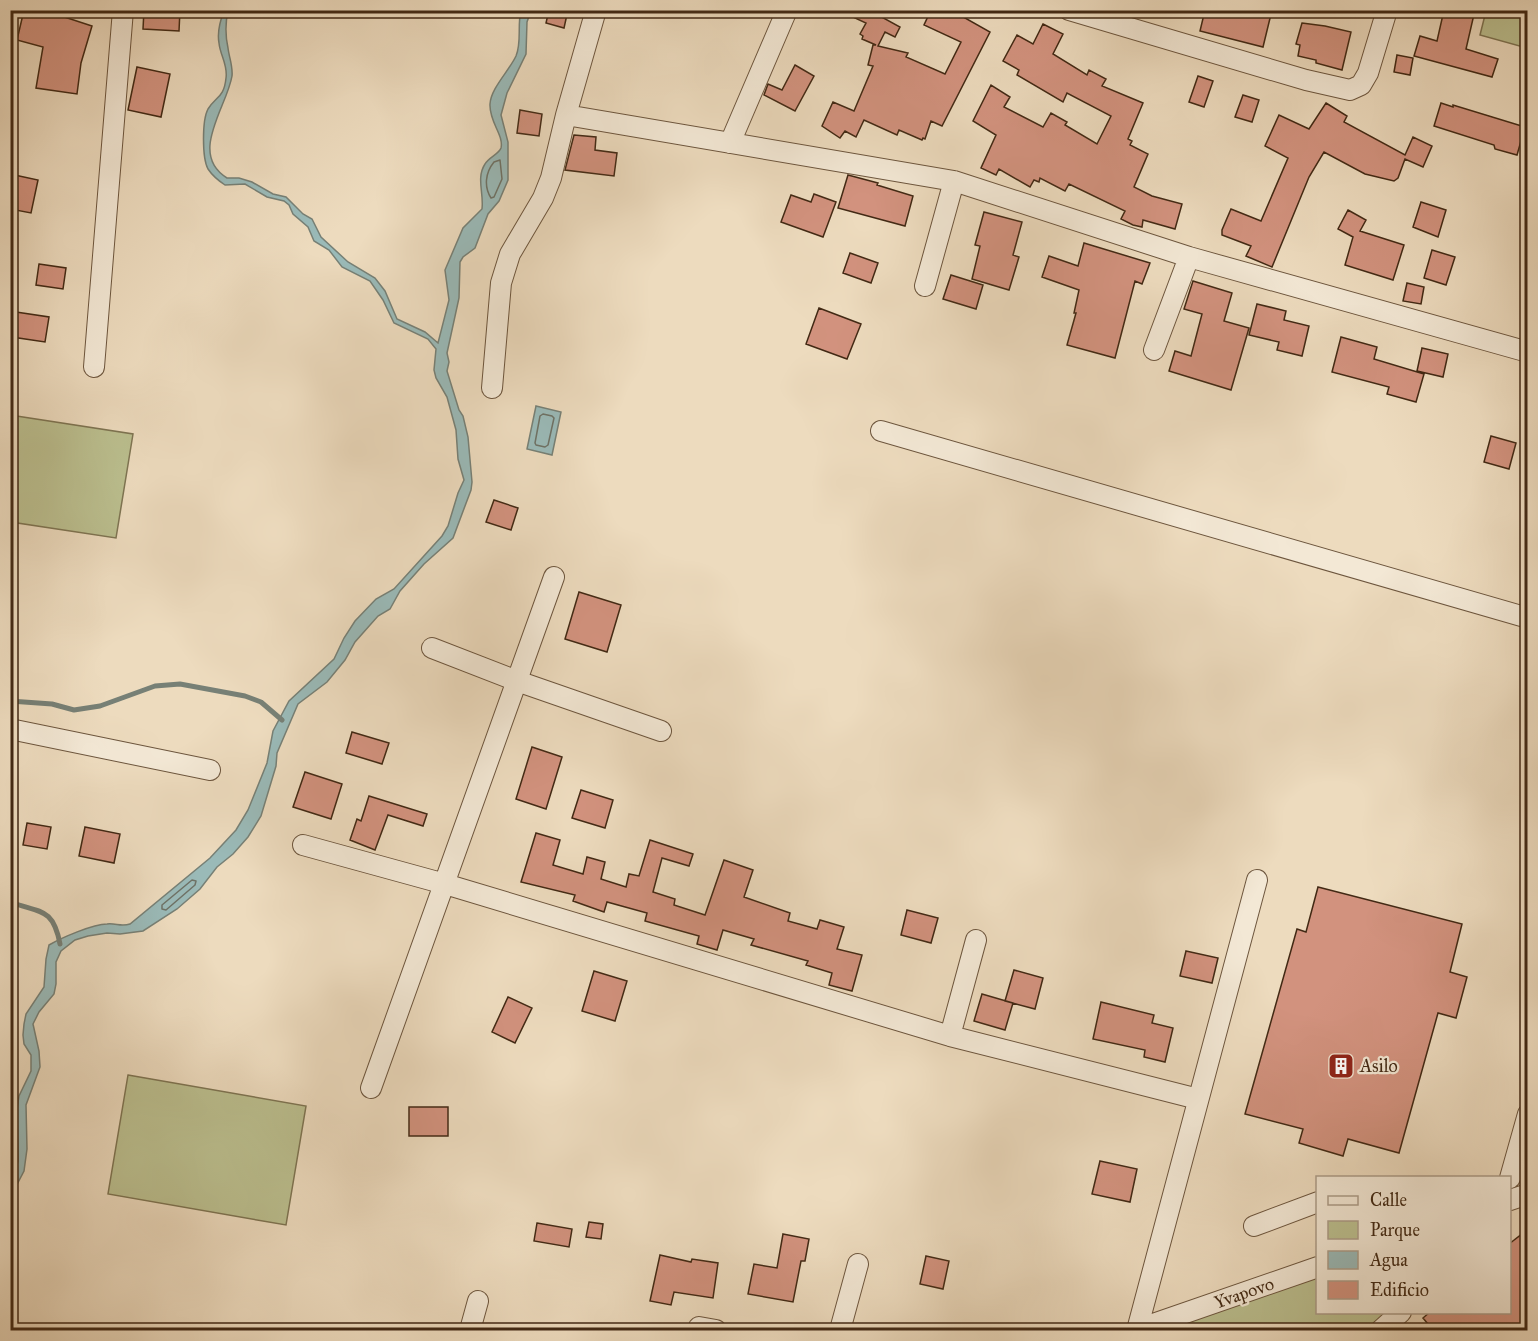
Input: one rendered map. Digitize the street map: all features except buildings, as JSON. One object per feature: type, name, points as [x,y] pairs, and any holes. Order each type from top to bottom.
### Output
[{"type":"street","points":[[94,367],[123,10]]},
{"type":"street","points":[[492,388],[501,283],[510,254],[543,198],[551,178],[566,115],[596,10]]},
{"type":"street","points":[[730,143],[787,10]]},
{"type":"street","points":[[1069,10],[1295,77],[1350,90],[1361,85],[1368,73],[1387,10]]},
{"type":"street","points":[[566,115],[954,182],[1189,257],[1527,352]]},
{"type":"street","points":[[925,286],[954,182]]},
{"type":"street","points":[[1154,350],[1189,257]]},
{"type":"street","points":[[881,431],[1527,618]]},
{"type":"street","points":[[371,1088],[554,577]]},
{"type":"street","points":[[432,648],[517,681],[661,731]]},
{"type":"street","points":[[10,729],[210,770]]},
{"type":"street","points":[[303,845],[445,884],[950,1036],[1198,1099]]},
{"type":"street","points":[[1137,1330],[1257,880]]},
{"type":"street","points":[[950,1036],[976,940]]},
{"type":"street","points":[[1510,1176],[1527,1114]]},
{"type":"street","points":[[1511,1199],[1527,1194]]},
{"type":"street","points":[[1254,1226],[1316,1202]]},
{"type":"street","points":[[840,1330],[858,1264]]},
{"type":"street","name":"Yvapovo","points":[[1137,1330],[1316,1267]]},
{"type":"street","points":[[470,1330],[478,1301]]},
{"type":"street","points":[[1381,1330],[1399,1314]]},
{"type":"green space","points":[[1486,11],[1503,11],[1527,17],[1527,48],[1480,35]]},
{"type":"green space","points":[[10,415],[133,434],[116,538],[11,522]]},
{"type":"green space","points":[[128,1075],[306,1106],[286,1225],[108,1194]]},
{"type":"green space","points":[[1316,1272],[1316,1314],[1389,1314],[1373,1330],[1165,1330]]},
{"type":"water","points":[[224,11],[228,11],[226,34],[232,76],[210,143],[211,156],[216,168],[227,178],[239,178],[252,182],[273,194],[286,197],[303,214],[312,219],[321,237],[348,262],[375,278],[385,291],[397,319],[425,332],[438,343],[449,300],[445,270],[463,228],[482,209],[482,169],[501,148],[500,138],[490,111],[491,98],[516,56],[521,11],[531,11],[527,22],[526,54],[507,93],[501,115],[508,142],[508,180],[499,201],[488,214],[475,248],[460,262],[459,298],[447,353],[449,362],[447,371],[468,437],[471,490],[453,538],[424,564],[400,591],[390,609],[378,616],[355,642],[345,660],[327,682],[298,704],[277,753],[276,766],[261,816],[248,837],[233,854],[217,867],[200,889],[177,909],[143,931],[88,936],[75,940],[61,951],[56,962],[54,994],[39,1012],[33,1024],[40,1067],[26,1105],[27,1149],[24,1171],[11,1196],[11,1174],[16,1169],[18,1161],[19,1096],[31,1071],[31,1055],[24,1044],[24,1024],[26,1014],[44,987],[49,945],[94,926],[130,924],[210,858],[236,830],[248,810],[267,763],[273,731],[289,701],[334,659],[355,621],[376,599],[394,589],[442,536],[448,526],[464,480],[458,459],[456,430],[447,397],[434,370],[436,349],[428,339],[394,323],[383,300],[370,281],[342,267],[329,250],[314,241],[308,227],[293,214],[289,205],[284,201],[267,197],[245,184],[225,185],[208,169],[204,148],[206,114],[222,93],[226,78],[226,69],[218,39]]},
{"type":"water","points":[[536,406],[561,412],[552,455],[527,449]]},
{"type":"waterway","points":[[10,701],[52,704],[74,710],[100,706],[155,686],[180,684],[245,696],[261,702],[282,720]]},
{"type":"waterway","points":[[10,873],[13,875],[10,882]]},
{"type":"waterway","points":[[10,902],[37,910],[49,917],[60,944]]},
{"type":"place","name":"Asilo","points":[[1341,1066]]}]
